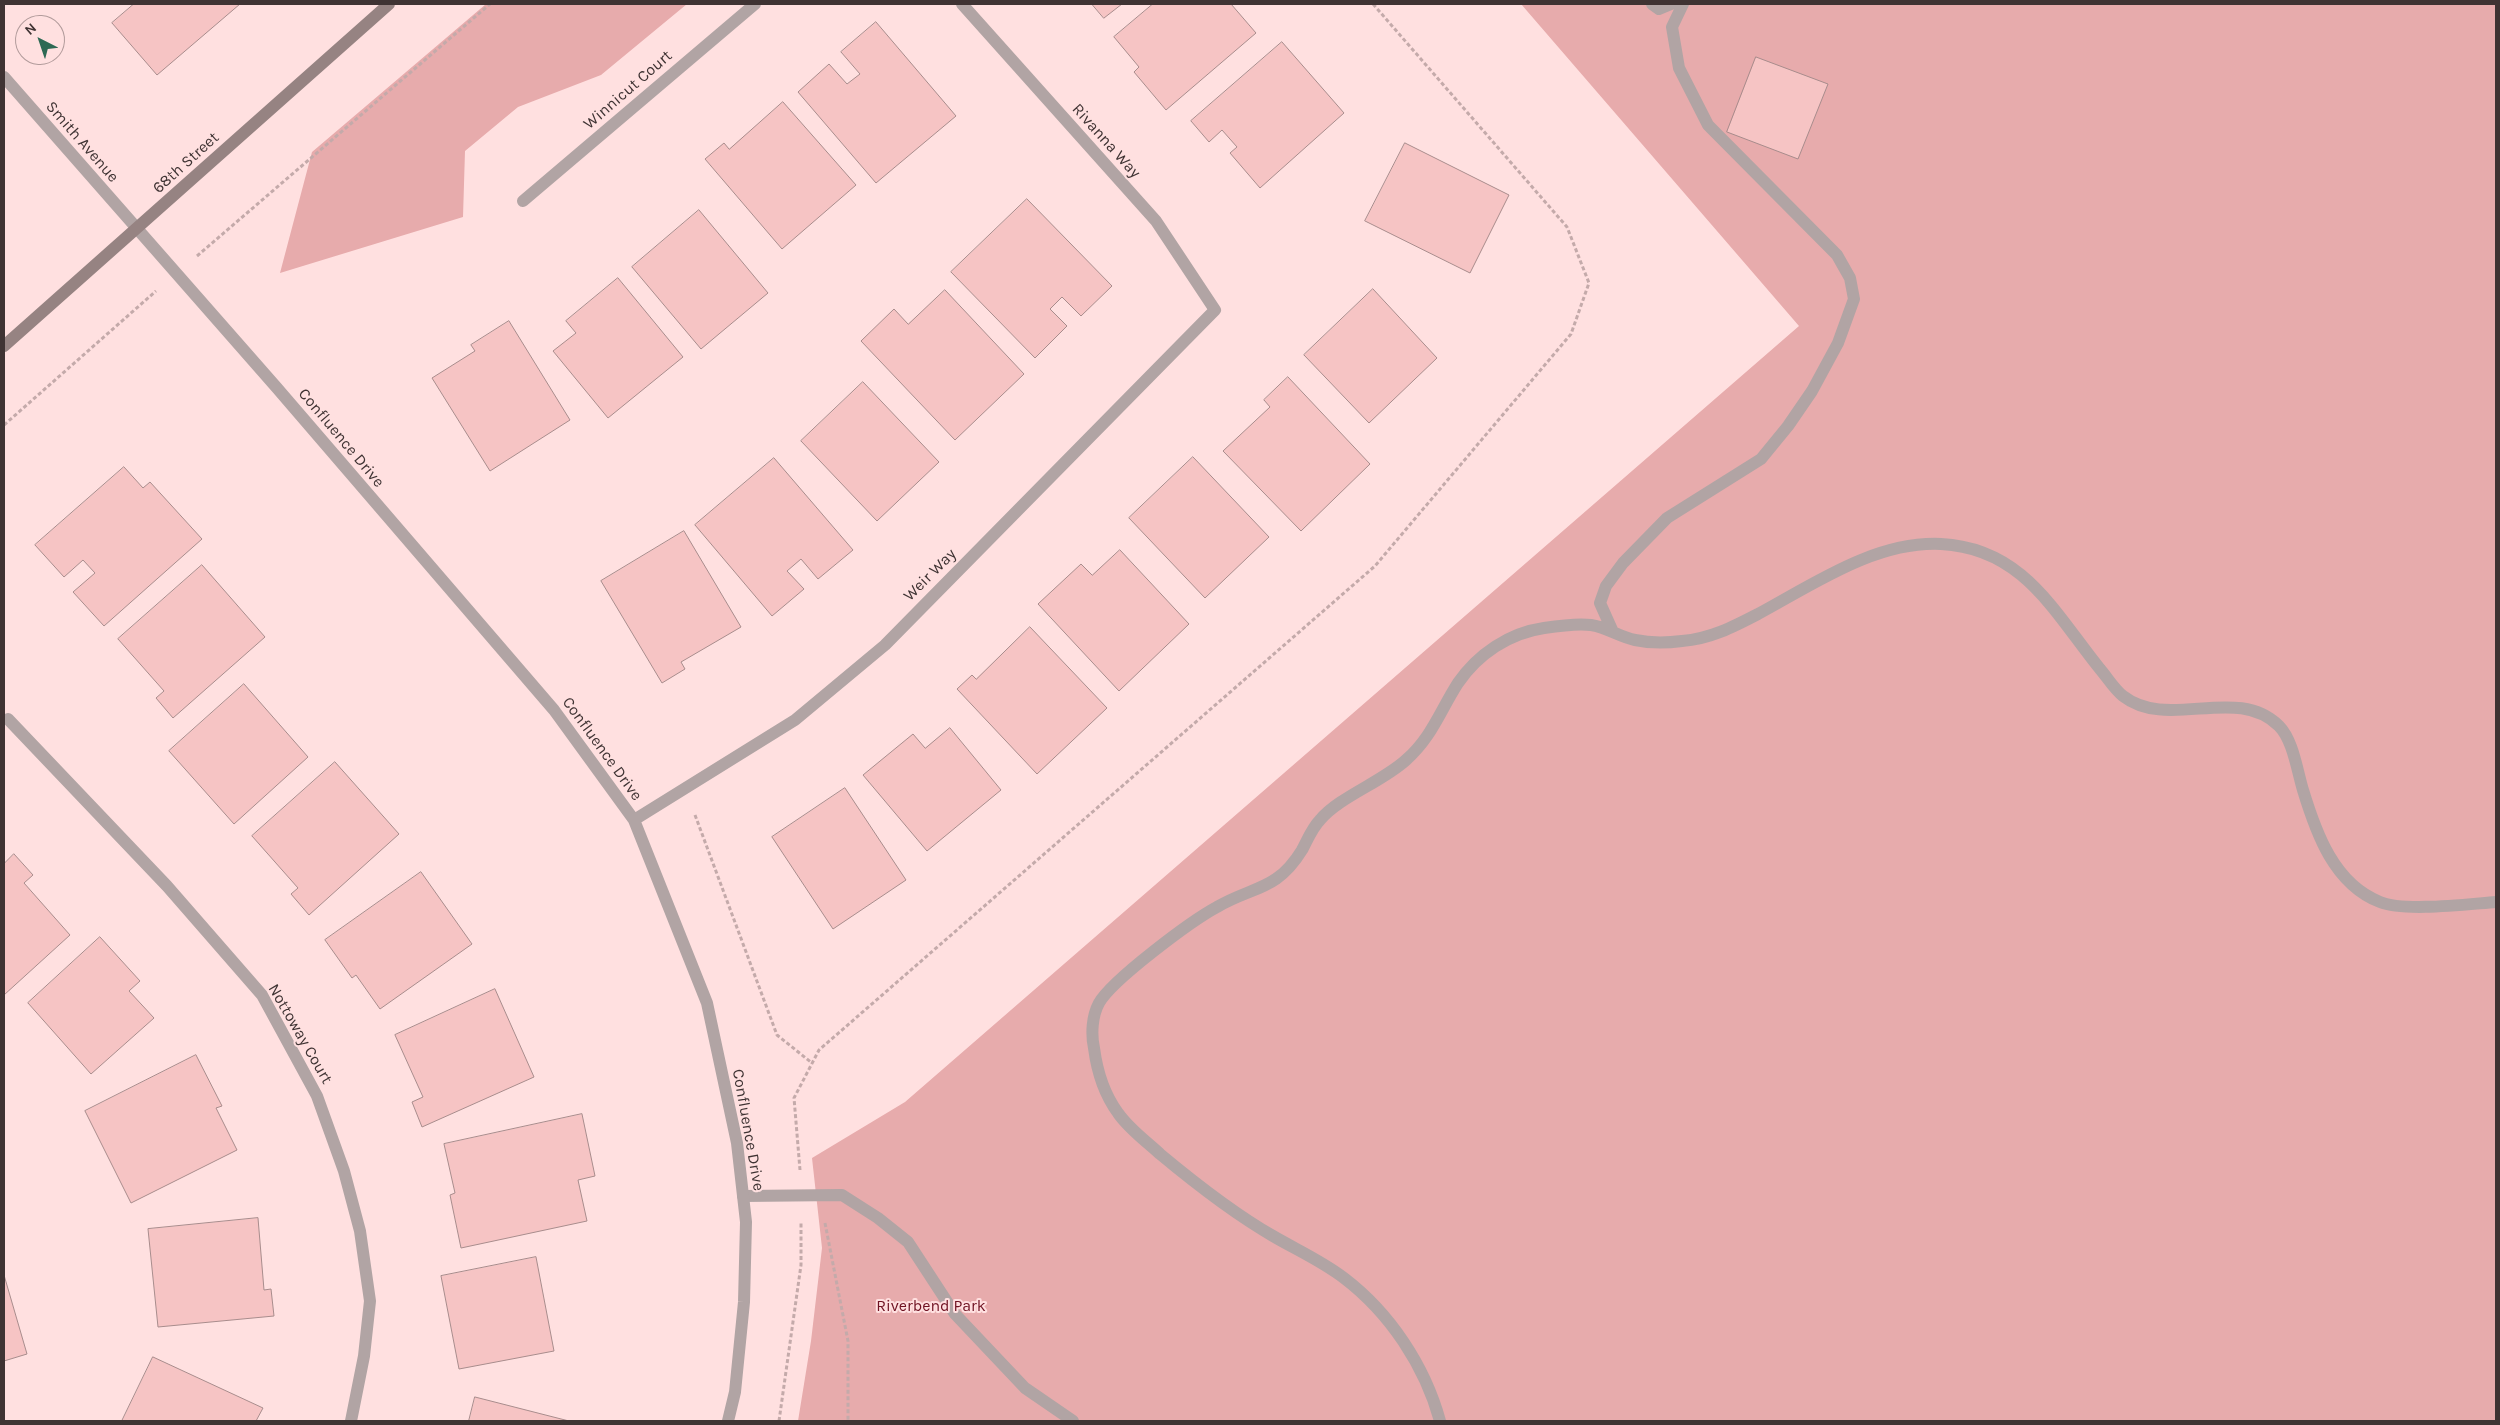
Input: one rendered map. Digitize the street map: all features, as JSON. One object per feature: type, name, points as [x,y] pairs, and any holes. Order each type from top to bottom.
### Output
[{"type":"street","name":"68th Street","points":[[4,346],[389,4]]},
{"type":"street","name":"Winnicut Court","points":[[523,202],[755,4]]},
{"type":"street","name":"Rivanna Way","points":[[962,4],[1156,222],[1214,310]]},
{"type":"street","points":[[1652,4],[1659,9],[1671,4]]},
{"type":"street","points":[[1613,632],[1600,602],[1606,586],[1623,563],[1667,518],[1761,459],[1788,426],[1812,391],[1838,342],[1854,299],[1850,278],[1838,255],[1708,125],[1679,68],[1672,27],[1683,4]]},
{"type":"street","name":"Smith Avenue","points":[[4,76],[137,229]]},
{"type":"street","name":"Confluence Drive","points":[[137,229],[554,710],[634,820],[706,1003],[737,1143],[746,1222],[744,1302],[734,1392],[728,1421]]},
{"type":"street","name":"Weir Way","points":[[634,820],[795,720],[885,645],[1214,310]]},
{"type":"street","points":[[1440,1421],[1426,1380],[1391,1326],[1371,1302],[1344,1278],[1236,1213],[1150,1145],[1120,1116],[1106,1094],[1098,1072],[1092,1040],[1094,1018],[1101,999],[1124,976],[1186,926],[1221,904],[1276,882],[1296,860],[1320,818],[1405,761],[1429,736],[1458,683],[1483,654],[1506,640],[1540,628],[1590,625],[1634,640],[1668,642],[1710,637],[1740,624],[1851,564],[1898,548],[1938,544],[1975,548],[2002,559],[2028,579],[2123,696],[2157,711],[2240,708],[2263,714],[2284,730],[2312,821],[2332,862],[2358,889],[2384,904],[2434,906],[2496,902]]},
{"type":"street","name":"Nottoway Court","points":[[8,719],[167,886],[262,996],[317,1096],[344,1171],[360,1231],[370,1301],[364,1356],[351,1421]]},
{"type":"street","points":[[744,1196],[842,1195],[878,1218],[908,1242],[955,1314],[1025,1388],[1073,1421]]},
{"type":"path","points":[[4,425],[176,274],[490,4]]},
{"type":"path","points":[[779,1421],[801,1265],[802,1195],[794,1098],[819,1050],[1376,566],[1571,334],[1589,283],[1567,227],[1373,4]]},
{"type":"path","points":[[684,789],[777,1035],[812,1063]]},
{"type":"path","points":[[825,1222],[848,1340],[848,1421]]},
{"type":"green space","points":[[486,4],[687,4],[601,75],[518,107],[465,151],[463,217],[280,273],[312,152]]},
{"type":"green space","name":"Riverbend Park","points":[[1521,4],[2496,4],[2496,1421],[798,1421],[811,1341],[822,1248],[812,1158],[905,1102],[1799,326]]},
{"type":"building","points":[[134,4],[240,4],[157,75],[112,23]]},
{"type":"building","points":[[1092,4],[1122,4],[1104,18]]},
{"type":"building","points":[[1153,4],[1231,4],[1256,33],[1166,110],[1134,72],[1139,67],[1114,37]]},
{"type":"building","points":[[876,22],[956,116],[876,183],[798,92],[829,64],[847,84],[860,74],[841,52]]},
{"type":"building","points":[[1282,42],[1344,113],[1260,188],[1230,153],[1237,147],[1222,130],[1209,142],[1191,121]]},
{"type":"building","points":[[1756,57],[1828,84],[1798,159],[1727,132]]},
{"type":"building","points":[[783,102],[856,185],[782,249],[705,159],[724,143],[729,149]]},
{"type":"building","points":[[1405,143],[1509,195],[1470,273],[1365,221]]},
{"type":"building","points":[[1027,199],[1112,286],[1081,316],[1062,297],[1050,309],[1067,326],[1035,358],[951,272]]},
{"type":"building","points":[[699,210],[768,293],[701,349],[632,267]]},
{"type":"building","points":[[618,278],[683,357],[608,418],[553,351],[576,333],[566,321]]},
{"type":"building","points":[[1373,289],[1437,358],[1369,423],[1304,355]]},
{"type":"building","points":[[945,290],[1024,374],[955,440],[861,341],[894,309],[908,324]]},
{"type":"building","points":[[509,321],[570,420],[490,471],[432,378],[475,351],[471,345]]},
{"type":"building","points":[[1288,377],[1370,464],[1301,531],[1223,451],[1270,407],[1264,400]]},
{"type":"building","points":[[863,382],[939,462],[877,521],[801,441]]},
{"type":"building","points":[[1193,457],[1269,537],[1205,598],[1129,518]]},
{"type":"building","points":[[774,458],[853,550],[818,579],[801,559],[787,571],[804,589],[772,616],[695,525]]},
{"type":"building","points":[[124,467],[143,488],[150,482],[202,539],[104,626],[73,592],[95,573],[83,560],[64,577],[35,545]]},
{"type":"building","points":[[684,531],[741,627],[681,662],[685,669],[662,683],[601,581]]},
{"type":"building","points":[[1120,550],[1189,624],[1119,691],[1038,604],[1081,564],[1092,575]]},
{"type":"building","points":[[202,565],[265,637],[173,718],[156,698],[164,691],[118,639]]},
{"type":"building","points":[[1030,627],[1107,708],[1037,774],[957,689],[972,675],[976,679]]},
{"type":"building","points":[[244,684],[308,757],[234,824],[169,751]]},
{"type":"building","points":[[950,728],[1001,790],[927,851],[863,775],[913,734],[925,748]]},
{"type":"building","points":[[335,762],[399,834],[309,915],[291,894],[298,888],[252,836]]},
{"type":"building","points":[[845,788],[906,880],[833,929],[772,837]]},
{"type":"building","points":[[14,854],[33,875],[24,883],[70,935],[4,995],[4,864]]},
{"type":"building","points":[[421,872],[472,944],[380,1009],[356,975],[352,978],[325,940]]},
{"type":"building","points":[[100,937],[140,981],[129,991],[154,1018],[91,1074],[28,1003]]},
{"type":"building","points":[[495,989],[534,1077],[422,1127],[412,1102],[423,1097],[395,1035]]},
{"type":"building","points":[[196,1055],[222,1106],[216,1108],[237,1150],[131,1203],[85,1111]]},
{"type":"building","points":[[582,1114],[595,1176],[578,1180],[587,1221],[461,1248],[450,1195],[455,1193],[444,1144]]},
{"type":"building","points":[[258,1218],[264,1290],[271,1289],[274,1316],[158,1327],[148,1229]]},
{"type":"building","points":[[536,1257],[554,1351],[459,1369],[441,1276]]},
{"type":"building","points":[[4,1275],[27,1354],[4,1361]]},
{"type":"building","points":[[153,1357],[263,1408],[256,1421],[122,1421]]},
{"type":"building","points":[[475,1397],[569,1421],[469,1421]]}]
